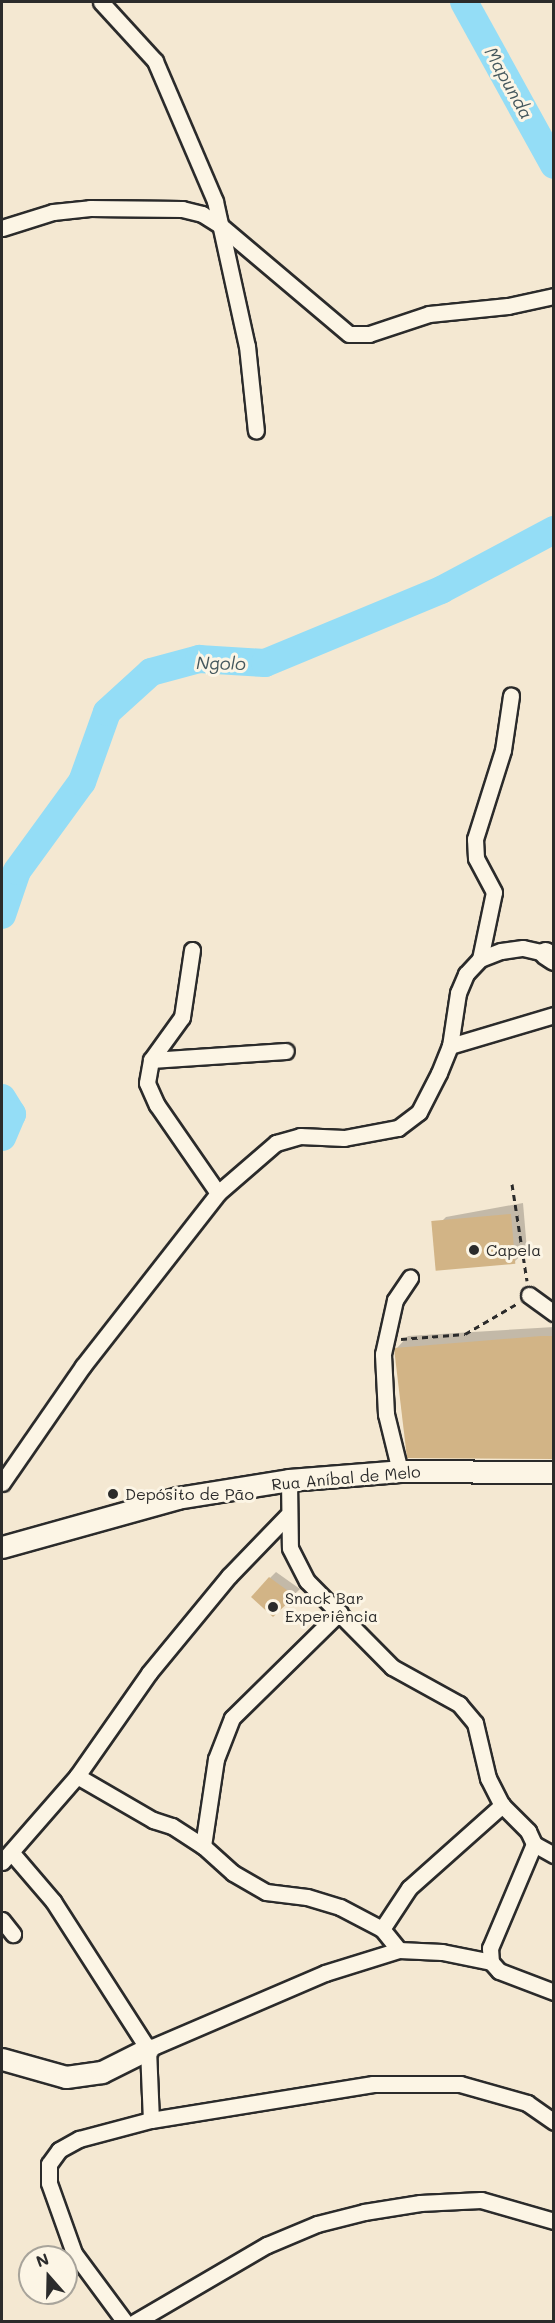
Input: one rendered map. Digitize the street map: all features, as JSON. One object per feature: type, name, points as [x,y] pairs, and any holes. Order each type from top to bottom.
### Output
[{"type":"street","points":[[101,2],[155,61],[186,126],[221,226],[247,346],[256,431]]},
{"type":"street","points":[[2,228],[53,212],[90,208],[182,209],[202,214],[221,226],[349,333],[369,334],[429,314],[508,306],[554,296]]},
{"type":"street","points":[[480,959],[494,892],[476,858],[475,838],[503,750],[512,696]]},
{"type":"street","points":[[2,1483],[48,1412],[218,1193],[276,1143],[300,1136],[344,1138],[398,1128],[418,1112],[450,1046],[458,993],[466,974],[480,959],[501,951],[523,948],[549,956]]},
{"type":"street","points":[[192,950],[182,1017],[151,1060],[147,1083],[157,1105],[218,1193]]},
{"type":"street","points":[[450,1046],[554,1015]]},
{"type":"street","points":[[151,1060],[286,1051]]},
{"type":"street","points":[[400,1471],[386,1414],[383,1354],[395,1300],[410,1278]]},
{"type":"street","points":[[530,1295],[554,1313]]},
{"type":"street","name":"Rua Aníbal de Melo","points":[[2,1547],[177,1498],[289,1480],[400,1471],[554,1472]]},
{"type":"street","points":[[289,1480],[287,1516],[290,1548],[307,1581],[392,1667],[464,1710],[474,1723],[488,1778],[502,1805],[528,1831],[534,1844],[554,1856]]},
{"type":"street","points":[[151,2120],[148,2049],[53,1901],[6,1857],[77,1776],[149,1673],[229,1576],[287,1516]]},
{"type":"street","points":[[203,1846],[216,1759],[232,1718],[340,1612]]},
{"type":"street","points":[[77,1776],[203,1846],[233,1873],[266,1892],[307,1897],[340,1907],[382,1929],[399,1950]]},
{"type":"street","points":[[382,1929],[409,1888],[502,1805]]},
{"type":"street","points":[[491,1962],[490,1948],[534,1844]]},
{"type":"street","points":[[2,1920],[13,1934]]},
{"type":"street","points":[[2,2059],[66,2077],[102,2072],[148,2049],[325,1973],[399,1950],[442,1952],[491,1962],[499,1971],[554,1992]]},
{"type":"street","points":[[124,2322],[74,2253],[48,2183],[49,2164],[59,2150],[79,2139],[151,2120],[373,2084],[460,2084],[527,2103],[554,2122]]},
{"type":"street","points":[[135,2322],[267,2245],[317,2224],[355,2214],[420,2203],[481,2200],[554,2221]]},
{"type":"path","points":[[397,1339],[465,1334],[530,1295],[513,1184]]},
{"type":"building","name":"Capela","points":[[511,1214],[515,1264],[436,1271],[431,1221]]},
{"type":"building","points":[[554,1336],[554,1459],[407,1458],[394,1348]]},
{"type":"building","name":"Snack Bar Experiência","points":[[269,1577],[295,1596],[273,1617],[251,1597]]},
{"type":"waterway","name":"Mapunda","points":[[464,2],[554,165]]},
{"type":"waterway","name":"Ngolo","points":[[2,915],[17,871],[82,782],[107,712],[151,672],[199,659],[265,663],[441,590],[554,530]]},
{"type":"waterway","name":"Ngolo","points":[[2,1098],[12,1114],[2,1137]]},
{"type":"place","name":"Capela","points":[[474,1250]]},
{"type":"place","name":"Depósito de Pão","points":[[113,1494]]},
{"type":"place","name":"Snack Bar Experiência","points":[[273,1607]]}]
